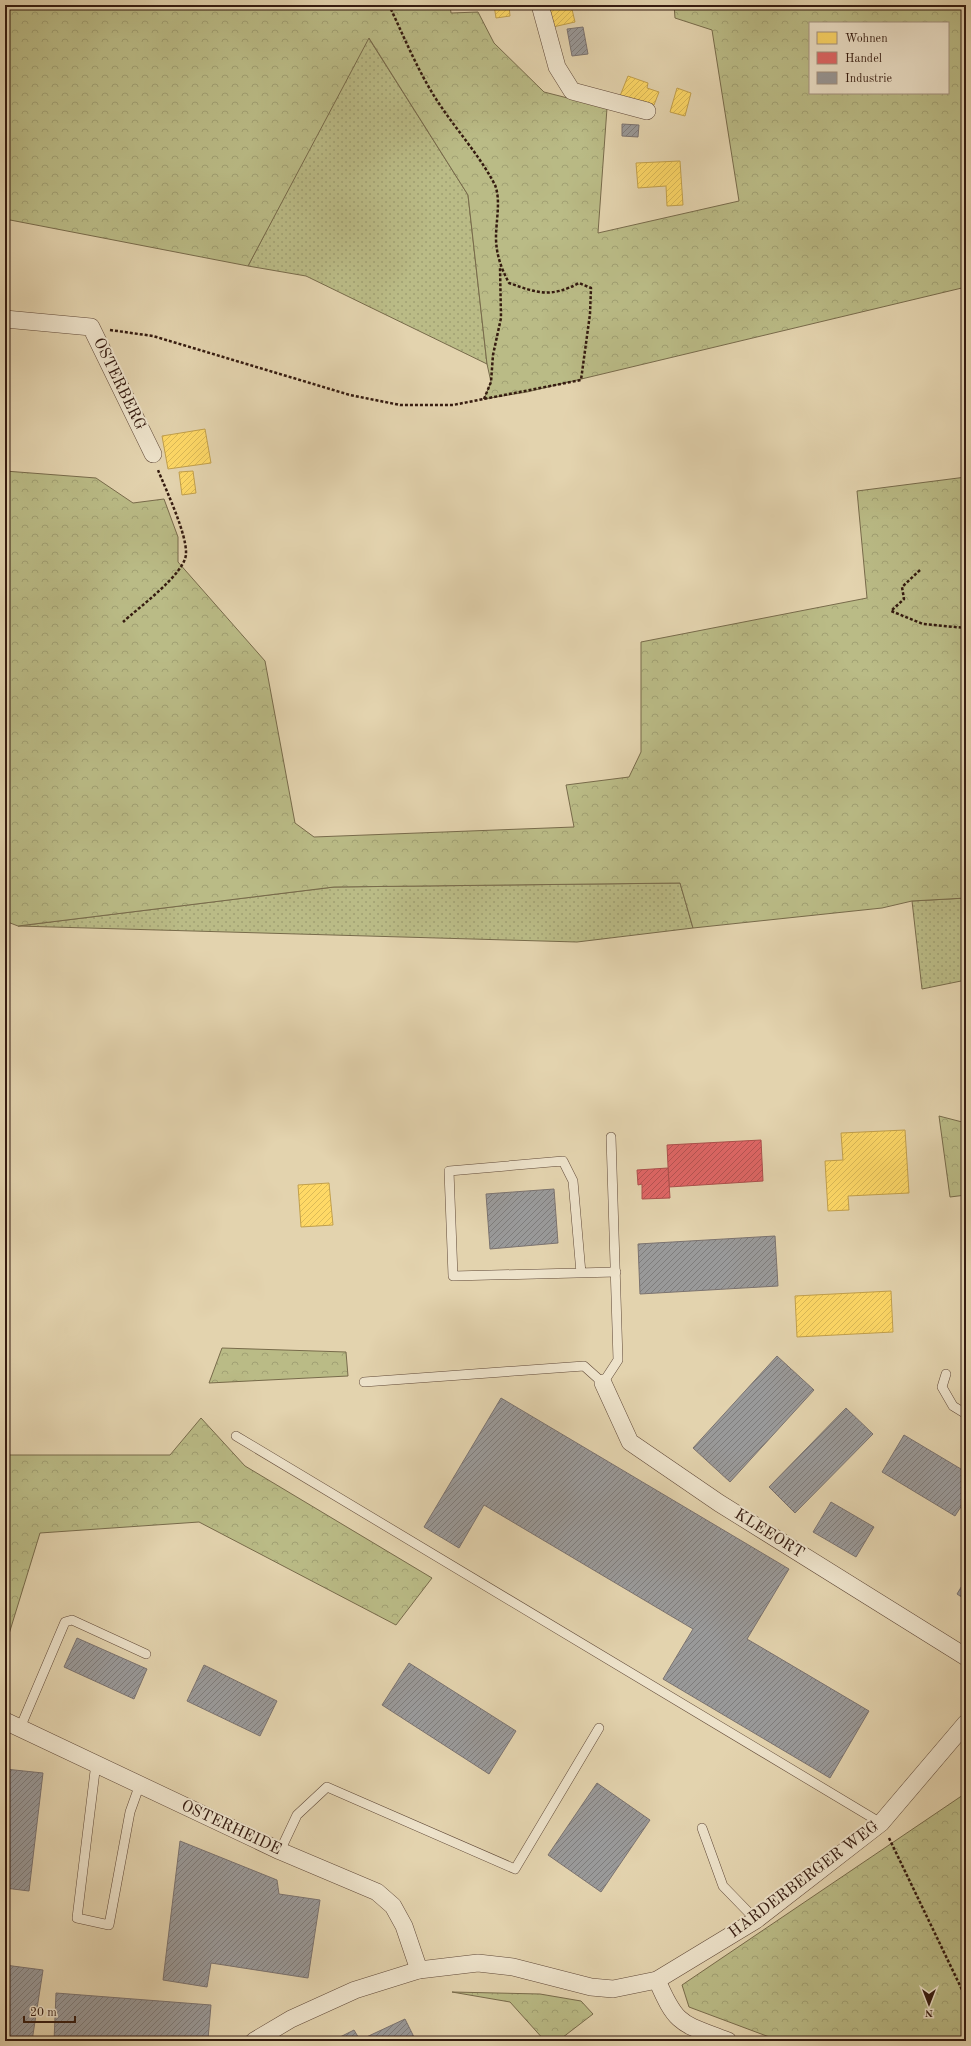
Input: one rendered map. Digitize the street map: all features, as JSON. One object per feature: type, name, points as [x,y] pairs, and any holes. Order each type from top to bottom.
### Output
[{"type":"street","points":[[540,5],[557,67],[572,91],[647,111]]},
{"type":"street","name":"OSTERBERG","points":[[5,319],[91,327],[152,454]]},
{"type":"street","name":"KLEEORT","points":[[602,1383],[630,1442],[719,1503],[966,1657]]},
{"type":"street","name":"HARDERBERGER WEG","points":[[254,2041],[291,2020],[355,1990],[419,1970],[478,1963],[512,1967],[591,1987],[613,1989],[657,1980],[756,1920],[881,1823],[966,1723]]},
{"type":"street","name":"OSTERHEIDE","points":[[12,1725],[96,1763],[280,1851],[377,1892],[393,1906],[404,1926],[419,1970]]},
{"type":"street","points":[[657,1980],[668,2006],[684,2024],[728,2041]]},
{"type":"lane","points":[[364,1382],[584,1366],[602,1383],[618,1360],[611,1137]]},
{"type":"lane","points":[[581,1273],[573,1181],[563,1161],[449,1171],[453,1276],[581,1273],[616,1272]]},
{"type":"lane","points":[[946,1374],[942,1387],[953,1406],[966,1414]]},
{"type":"lane","points":[[236,1436],[881,1823]]},
{"type":"lane","points":[[12,1725],[65,1622],[72,1620],[146,1654]]},
{"type":"lane","points":[[280,1851],[297,1815],[327,1787],[515,1869],[599,1728]]},
{"type":"lane","points":[[96,1763],[77,1918],[109,1925],[130,1812],[140,1784]]},
{"type":"lane","points":[[702,1828],[723,1886],[756,1920]]},
{"type":"path","points":[[389,5],[422,76],[440,105],[475,152],[496,187],[496,238],[500,266],[501,318],[493,355],[491,382],[484,399]]},
{"type":"path","points":[[91,327],[153,336],[350,395],[400,405],[453,405],[581,380],[590,314],[591,288],[579,283],[564,291],[536,293],[508,283],[500,266]]},
{"type":"path","points":[[123,622],[176,574],[186,555],[185,537],[152,454]]},
{"type":"path","points":[[920,570],[902,587],[904,599],[891,611],[923,624],[966,628]]},
{"type":"path","points":[[881,1823],[966,1998]]},
{"type":"green space","points":[[5,5],[450,5],[451,13],[478,12],[494,43],[544,92],[607,108],[598,233],[739,201],[712,30],[675,18],[674,5],[966,5],[966,287],[527,392],[484,399],[491,382],[487,364],[468,195],[369,38],[248,266],[5,219]]},
{"type":"green space","points":[[368,37],[468,195],[487,364],[306,276],[248,266]]},
{"type":"green space","points":[[5,471],[96,478],[133,503],[164,499],[178,537],[178,562],[265,661],[295,823],[314,837],[574,827],[566,785],[629,777],[641,752],[641,642],[867,598],[857,491],[966,477],[966,898],[912,901],[882,908],[693,928],[680,883],[334,887],[18,926],[5,921]]},
{"type":"green space","points":[[680,883],[693,928],[577,942],[18,926],[334,887]]},
{"type":"green space","points":[[966,898],[966,980],[922,989],[912,901]]},
{"type":"green space","points":[[939,1116],[966,1123],[966,1195],[950,1197]]},
{"type":"green space","points":[[222,1348],[346,1352],[348,1376],[209,1383]]},
{"type":"green space","points":[[201,1418],[245,1466],[432,1578],[396,1625],[199,1522],[40,1533],[5,1647],[5,1455],[170,1455]]},
{"type":"green space","points":[[963,1795],[966,1803],[966,2041],[780,2041],[689,2007],[682,1985]]},
{"type":"green space","points":[[452,1992],[540,1994],[581,2001],[593,2014],[558,2041],[545,2041],[510,2002]]},
{"type":"building: Wohnen","points":[[494,5],[509,5],[510,16],[496,18]]},
{"type":"building: Wohnen","points":[[547,5],[571,5],[575,22],[553,27]]},
{"type":"building: Wohnen","points":[[628,76],[648,83],[647,88],[659,92],[654,105],[643,101],[642,104],[620,96]]},
{"type":"building: Wohnen","points":[[677,88],[691,93],[685,116],[670,112]]},
{"type":"building: Wohnen","points":[[680,161],[683,205],[667,206],[666,186],[638,188],[636,163]]},
{"type":"building: Wohnen","points":[[205,429],[211,463],[168,469],[162,436]]},
{"type":"building: Wohnen","points":[[193,471],[196,493],[182,495],[179,472]]},
{"type":"building: Wohnen","points":[[905,1130],[909,1193],[848,1196],[849,1210],[828,1211],[825,1161],[843,1160],[841,1133]]},
{"type":"building: Wohnen","points":[[329,1183],[333,1225],[301,1227],[298,1185]]},
{"type":"building: Wohnen","points":[[891,1291],[893,1332],[797,1337],[795,1296]]},
{"type":"building: Handel","points":[[761,1140],[763,1181],[669,1187],[667,1145]]},
{"type":"building: Handel","points":[[668,1168],[670,1198],[642,1199],[642,1184],[638,1185],[637,1170]]},
{"type":"building: Industrie","points":[[583,27],[588,54],[572,56],[567,29]]},
{"type":"building: Industrie","points":[[622,124],[639,125],[638,137],[622,136]]},
{"type":"building: Industrie","points":[[554,1189],[558,1243],[490,1249],[486,1194]]},
{"type":"building: Industrie","points":[[775,1236],[778,1286],[640,1294],[638,1244]]},
{"type":"building: Industrie","points":[[777,1356],[814,1390],[730,1482],[693,1448]]},
{"type":"building: Industrie","points":[[501,1398],[789,1569],[747,1639],[869,1711],[830,1778],[663,1679],[693,1629],[484,1505],[459,1548],[424,1527]]},
{"type":"building: Industrie","points":[[846,1408],[873,1434],[795,1513],[769,1487]]},
{"type":"building: Industrie","points":[[904,1435],[966,1472],[966,1499],[955,1516],[882,1472]]},
{"type":"building: Industrie","points":[[831,1502],[874,1527],[856,1557],[813,1532]]},
{"type":"building: Industrie","points":[[966,1579],[966,1600],[957,1594]]},
{"type":"building: Industrie","points":[[77,1638],[147,1669],[134,1699],[64,1667]]},
{"type":"building: Industrie","points":[[409,1663],[516,1731],[489,1774],[382,1705]]},
{"type":"building: Industrie","points":[[204,1665],[277,1701],[260,1736],[187,1701]]},
{"type":"building: Industrie","points":[[5,1769],[43,1773],[29,1891],[5,1888]]},
{"type":"building: Industrie","points":[[597,1783],[650,1820],[601,1892],[548,1855]]},
{"type":"building: Industrie","points":[[180,1841],[277,1880],[279,1894],[320,1900],[308,1978],[211,1963],[207,1987],[163,1980]]},
{"type":"building: Industrie","points":[[5,1965],[43,1970],[32,2041],[5,2041]]},
{"type":"building: Industrie","points":[[56,1993],[211,2005],[208,2039],[171,2036],[171,2041],[127,2041],[127,2038],[123,2041],[54,2041]]},
{"type":"building: Industrie","points":[[405,2019],[416,2041],[332,2041],[354,2030],[360,2040]]}]
